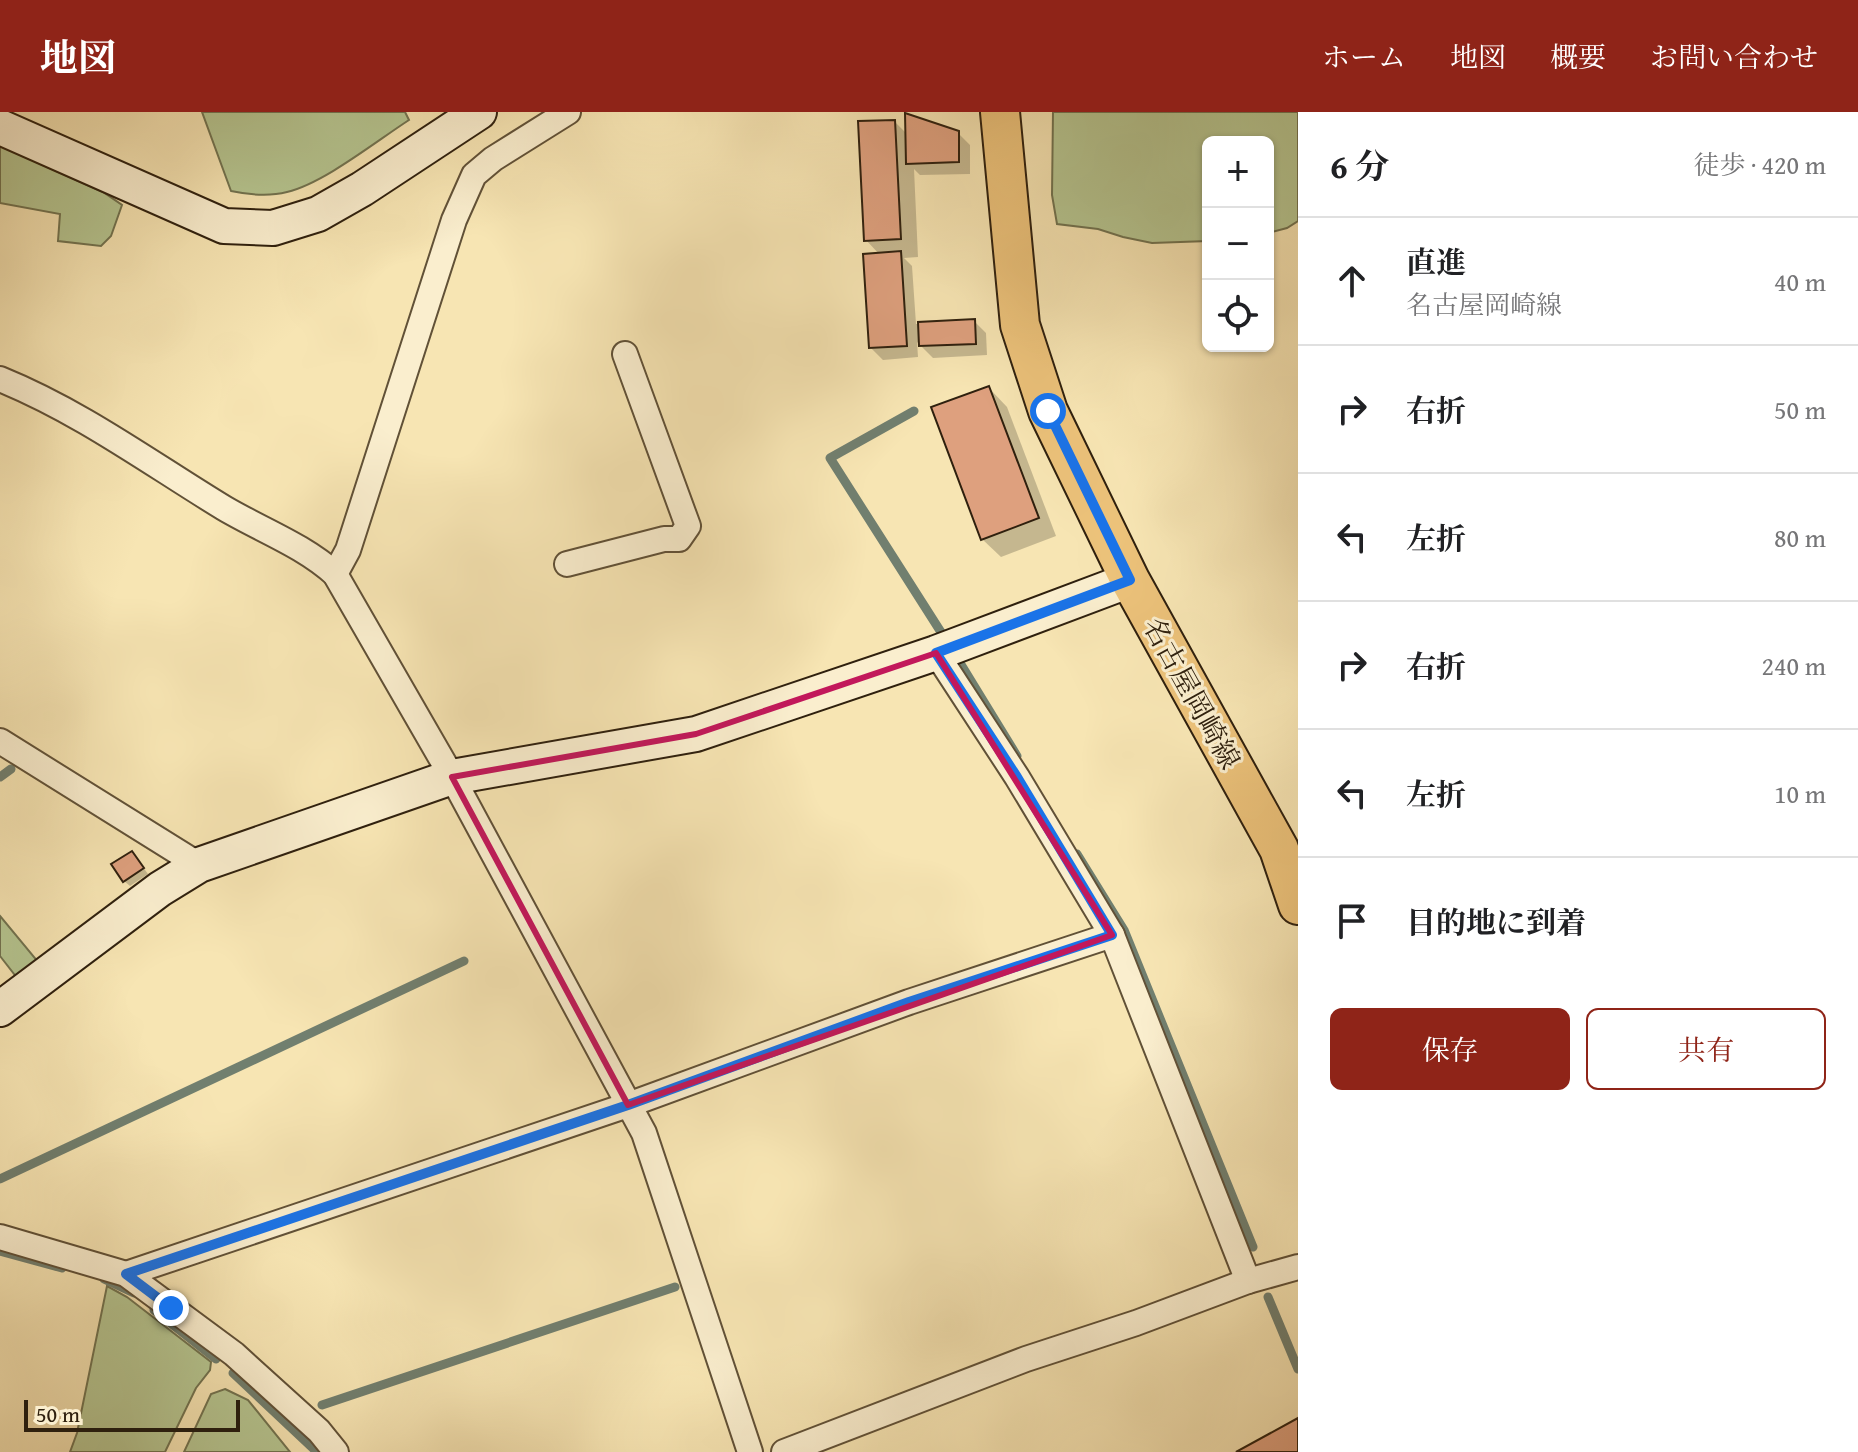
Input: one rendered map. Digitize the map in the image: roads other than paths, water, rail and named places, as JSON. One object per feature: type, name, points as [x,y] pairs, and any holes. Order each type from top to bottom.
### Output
[{"type":"main road","name":"名古屋岡崎線","points":[[1000,112],[1020,325],[1048,411],[1130,580],[1279,849],[1298,905]]},
{"type":"street","points":[[0,127],[224,226],[273,228],[318,214],[362,189],[479,112]]},
{"type":"street","points":[[335,574],[348,550],[454,220],[474,175],[493,159],[568,112]]},
{"type":"street","points":[[567,564],[664,539],[679,539],[688,526],[625,354]]},
{"type":"street","points":[[0,379],[103,430],[249,522],[314,555],[335,574],[452,777],[644,1133],[750,1452]]},
{"type":"street","points":[[0,1009],[160,889],[199,865],[452,777],[696,734],[936,653],[1130,580]]},
{"type":"street","points":[[936,653],[1017,777],[1112,935],[1248,1281]]},
{"type":"street","points":[[0,741],[199,865]]},
{"type":"street","points":[[126,1274],[628,1105],[909,1002],[1112,935]]},
{"type":"street","points":[[0,1237],[126,1274],[234,1354],[319,1431],[336,1452]]},
{"type":"street","points":[[784,1452],[1026,1359],[1136,1323],[1248,1281],[1298,1267]]},
{"type":"waterway","points":[[914,411],[830,458],[946,640]]},
{"type":"waterway","points":[[954,653],[1017,756]]},
{"type":"waterway","points":[[0,777],[11,769]]},
{"type":"waterway","points":[[1077,854],[1124,930],[1253,1247]]},
{"type":"waterway","points":[[0,1179],[464,961]]},
{"type":"waterway","points":[[0,1251],[62,1268]]},
{"type":"waterway","points":[[104,1279],[134,1293]]},
{"type":"waterway","points":[[322,1405],[675,1287]]},
{"type":"waterway","points":[[1268,1297],[1298,1369]]},
{"type":"waterway","points":[[154,1310],[216,1359]]},
{"type":"waterway","points":[[233,1373],[317,1452]]}]
